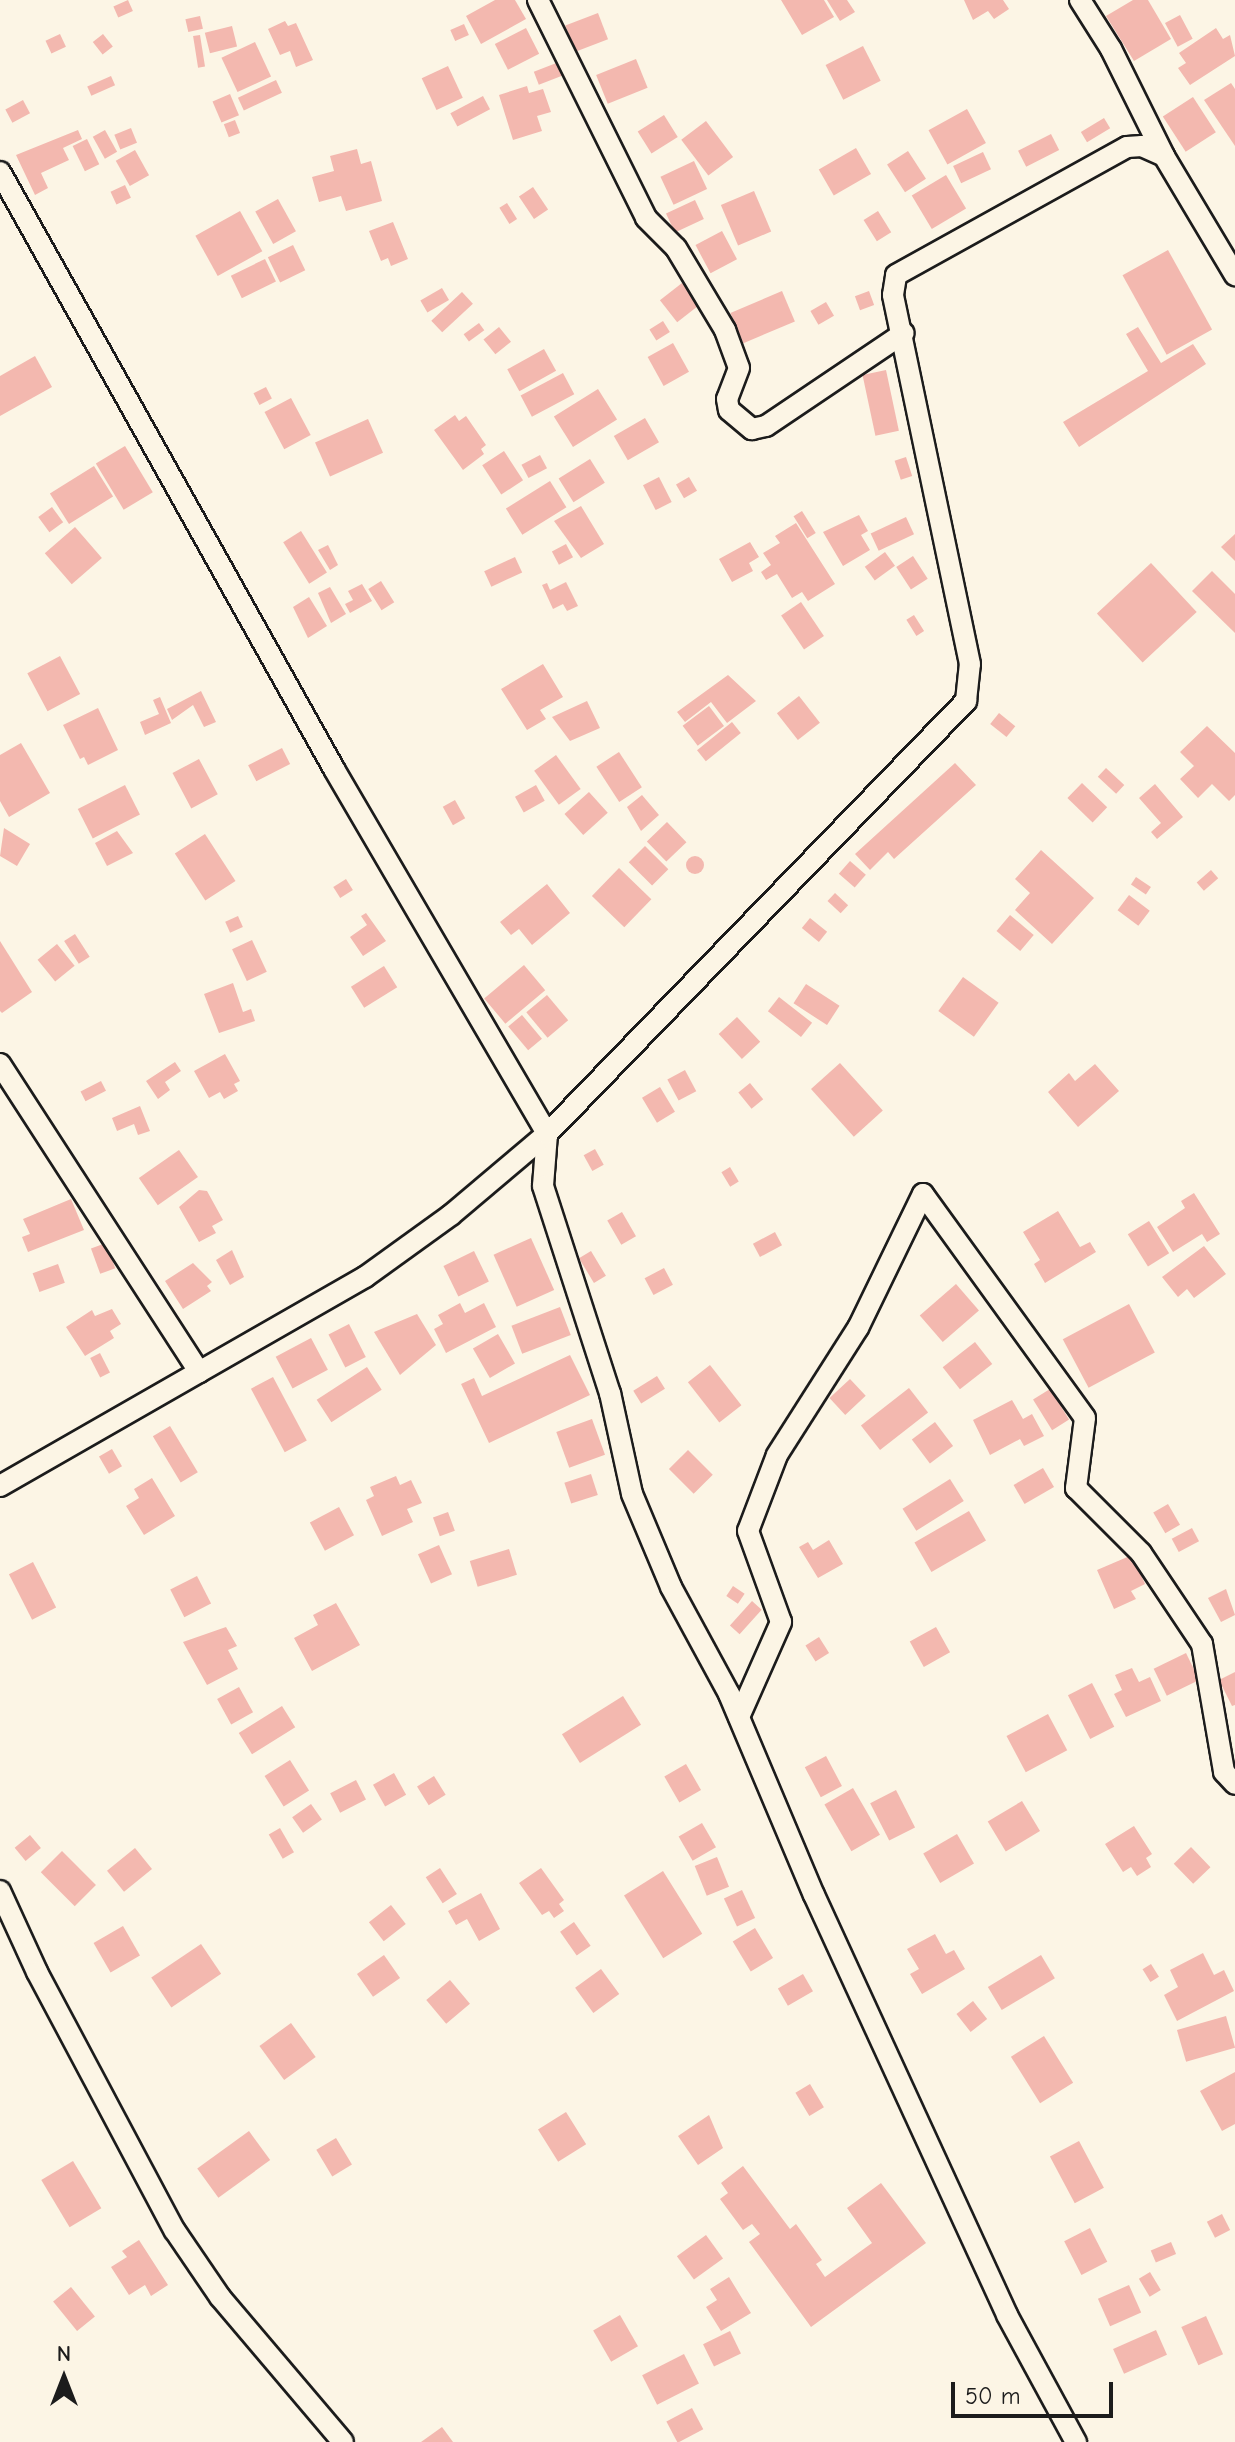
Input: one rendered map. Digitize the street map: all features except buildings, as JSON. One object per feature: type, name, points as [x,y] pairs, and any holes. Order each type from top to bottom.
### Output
[{"type":"street","points":[[538,0],[646,218],[676,248],[725,330],[739,368],[727,399],[729,410],[752,429],[766,426],[904,333]]},
{"type":"street","points":[[1080,0],[1111,49],[1164,156],[1235,275]]},
{"type":"street","points":[[0,1486],[365,1277],[451,1215],[547,1134],[966,701],[970,664],[904,333],[893,295],[896,275],[1127,147],[1155,149],[1164,156]]},
{"type":"street","points":[[0,172],[334,769],[547,1134],[543,1186],[610,1393],[632,1494],[671,1587],[739,1717],[814,1895],[1007,2315],[1076,2442]]},
{"type":"street","points":[[0,1064],[199,1372]]},
{"type":"street","points":[[739,1717],[781,1622],[748,1531],[777,1455],[858,1328],[923,1194],[1085,1418],[1076,1488],[1141,1553],[1202,1644],[1224,1772],[1235,1784]]},
{"type":"street","points":[[0,1891],[37,1972],[175,2231],[220,2297],[343,2442]]}]
